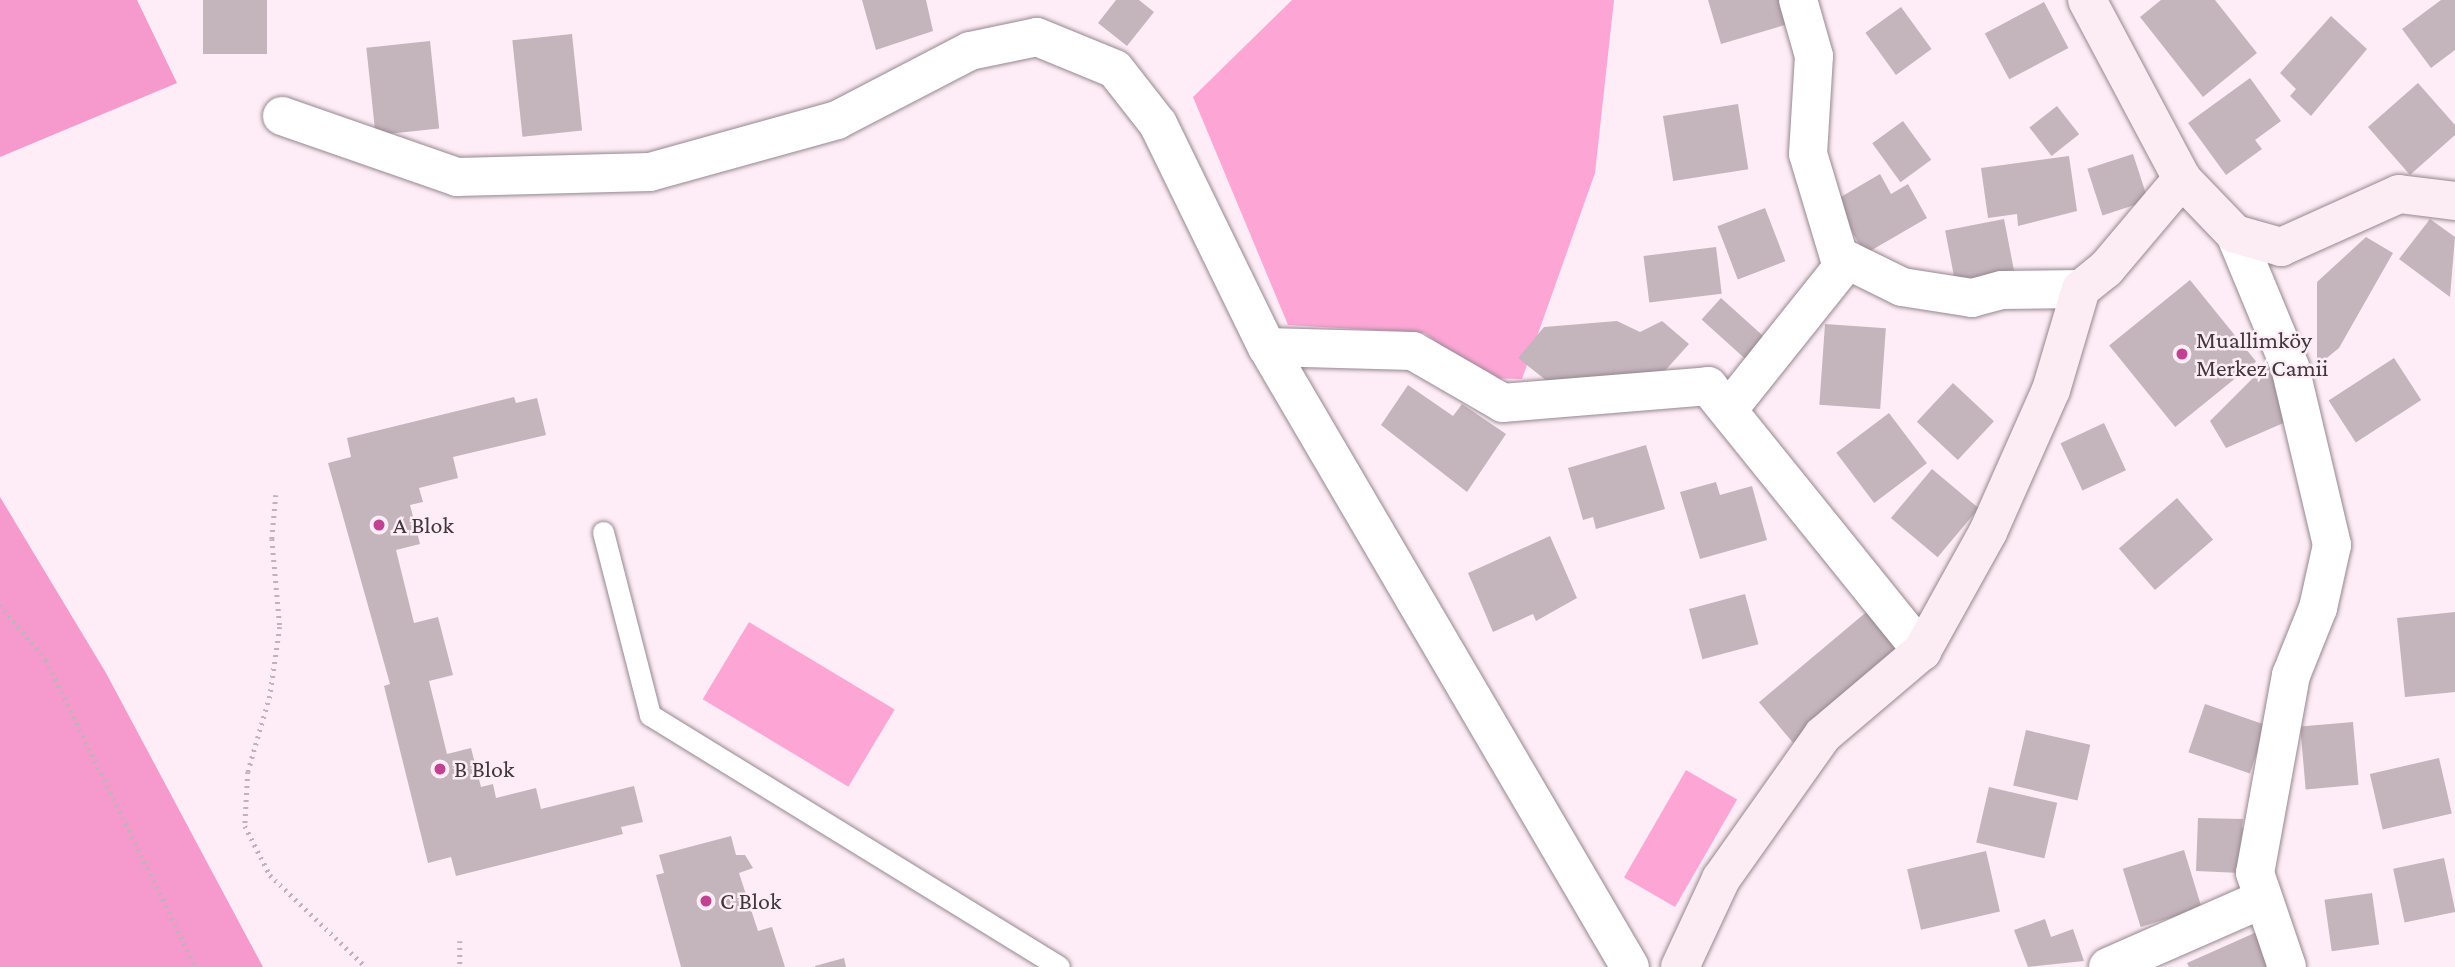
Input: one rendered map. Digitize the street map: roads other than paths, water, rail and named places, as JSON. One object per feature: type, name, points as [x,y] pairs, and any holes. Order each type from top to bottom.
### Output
[{"type":"street","points":[[1728,411],[1842,267],[1808,154],[1814,56],[1798,0]]},
{"type":"street","points":[[2087,0],[2182,179],[2235,234],[2294,380],[2332,545],[2318,608],[2291,675],[2268,784],[2255,873],[2287,967]]},
{"type":"street","points":[[282,116],[457,177],[650,173],[838,120],[970,51],[1037,37],[1115,69],[1158,124],[1267,347],[1630,967]]},
{"type":"street","points":[[1688,964],[1721,879],[1824,735],[1922,651],[1988,532],[2051,390],[2081,289],[2106,270],[2182,179]]},
{"type":"street","points":[[2235,234],[2281,247],[2399,194],[2455,201]]},
{"type":"street","points":[[1839,256],[1902,287],[1972,298],[2002,290],[2081,289]]},
{"type":"street","points":[[1267,347],[1413,351],[1503,402],[1708,386],[1922,651]]},
{"type":"street","points":[[2108,967],[2263,899]]},
{"type":"lane","points":[[603,532],[650,715],[1059,967]]},
{"type":"place","name":"Muallimköy Merkez Camii","points":[[2182,354]]},
{"type":"place","name":"A Blok","points":[[379,525]]},
{"type":"place","name":"B Blok","points":[[440,769]]},
{"type":"place","name":"C Blok","points":[[706,901]]}]
